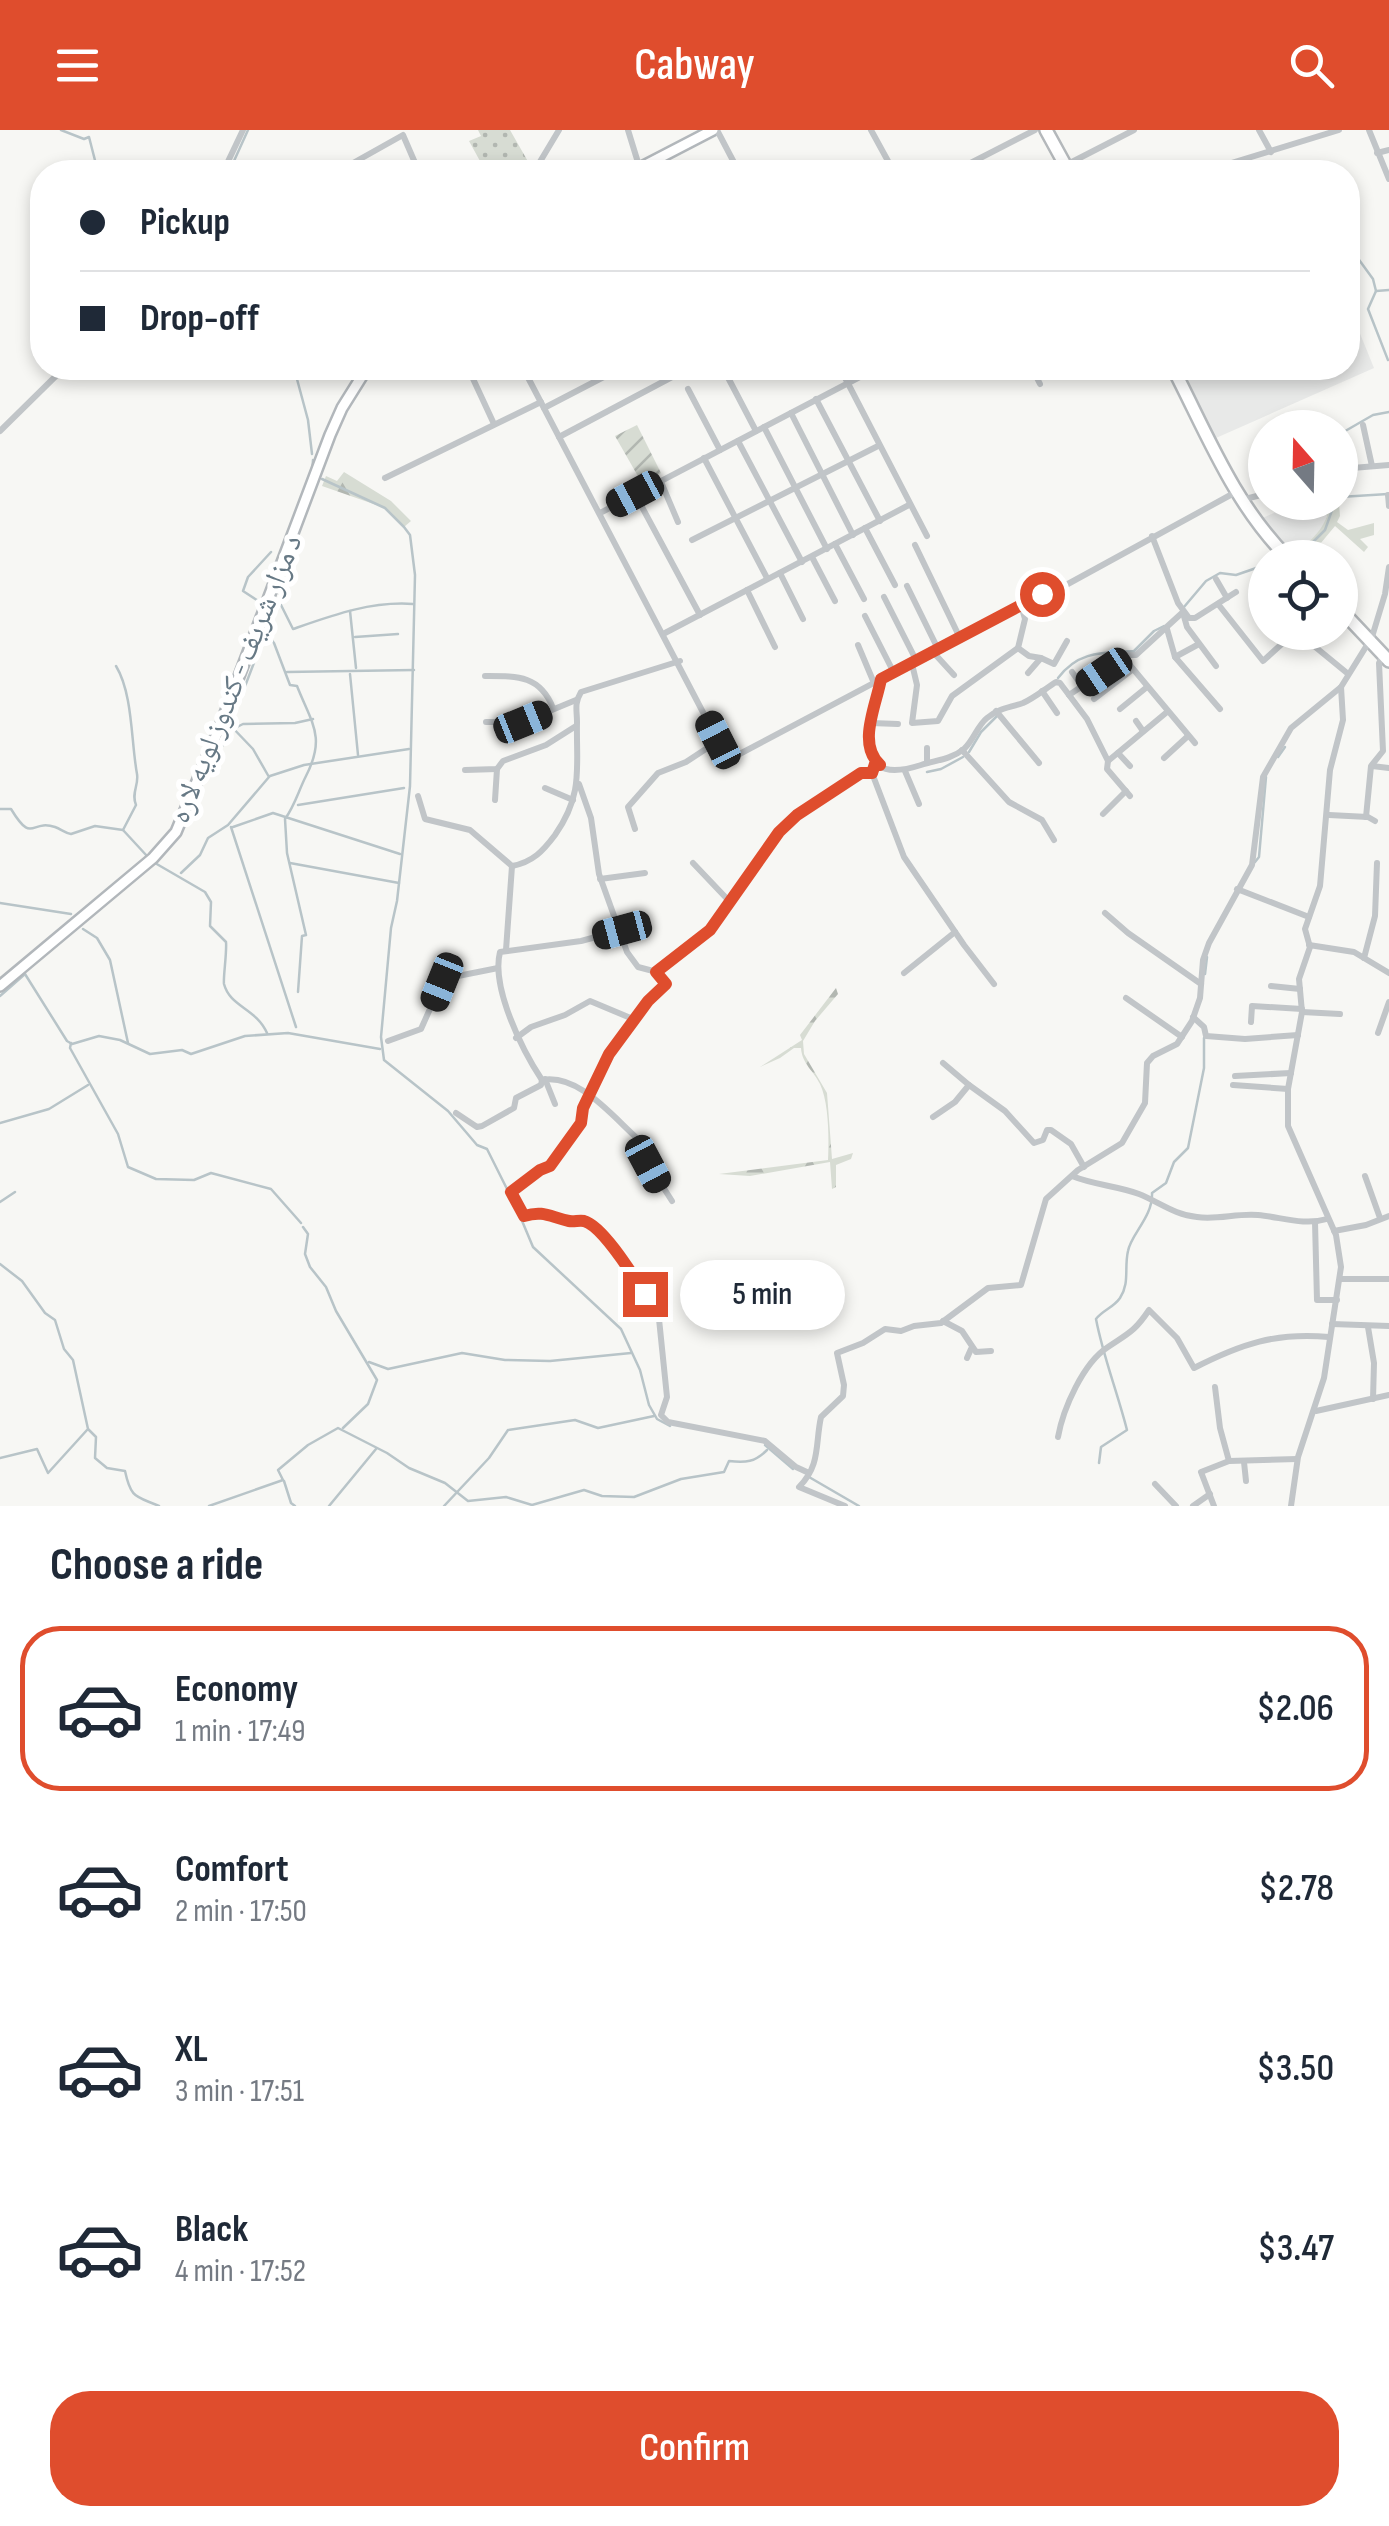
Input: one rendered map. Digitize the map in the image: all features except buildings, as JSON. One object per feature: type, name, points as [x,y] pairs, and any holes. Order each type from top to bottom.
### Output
[{"type":"highway","points":[[1046,130],[1062,160]]},
{"type":"highway","points":[[1179,380],[1238,496],[1271,540]]},
{"type":"highway","points":[[1358,629],[1386,658]]},
{"type":"main road","points":[[656,160],[715,130]]},
{"type":"main road","name":"د مزار شریف - کندوز لویه لاره","points":[[0,986],[153,858],[176,832],[330,435],[360,380]]},
{"type":"street","points":[[229,160],[243,130]]},
{"type":"street","points":[[541,160],[559,130]]},
{"type":"street","points":[[628,130],[634,160]]},
{"type":"street","points":[[715,130],[732,160]]},
{"type":"street","points":[[871,130],[887,160]]},
{"type":"street","points":[[977,160],[1036,130]]},
{"type":"street","points":[[1082,160],[1134,130]]},
{"type":"street","points":[[1260,130],[1271,152]]},
{"type":"street","points":[[1243,160],[1339,130]]},
{"type":"street","points":[[1369,130],[1389,180]]},
{"type":"street","points":[[358,160],[403,135],[414,160]]},
{"type":"street","points":[[1378,153],[1389,150]]},
{"type":"street","points":[[0,431],[52,380]]},
{"type":"street","points":[[474,380],[494,424]]},
{"type":"street","points":[[529,380],[718,740],[732,758],[1021,605],[1066,586],[1152,536],[1238,496],[1248,495]]},
{"type":"street","points":[[385,478],[595,380]]},
{"type":"street","points":[[559,437],[666,380]]},
{"type":"street","points":[[730,380],[827,548]]},
{"type":"street","points":[[846,380],[927,536]]},
{"type":"street","points":[[600,513],[854,380]]},
{"type":"street","points":[[1038,380],[1040,384]]},
{"type":"street","points":[[688,389],[720,450]]},
{"type":"street","points":[[816,399],[880,521]]},
{"type":"street","points":[[791,413],[853,535]]},
{"type":"street","points":[[1362,425],[1372,466]]},
{"type":"street","points":[[738,440],[802,562]]},
{"type":"street","points":[[692,540],[878,446]]},
{"type":"street","points":[[704,458],[767,578]]},
{"type":"street","points":[[1358,467],[1389,465]]},
{"type":"street","points":[[661,482],[678,522]]},
{"type":"street","points":[[635,494],[700,615]]},
{"type":"street","points":[[1388,495],[1389,506]]},
{"type":"street","points":[[665,634],[909,505]]},
{"type":"street","points":[[865,528],[894,585]]},
{"type":"street","points":[[1152,536],[1186,627],[1216,666]]},
{"type":"street","points":[[836,544],[864,599]]},
{"type":"street","points":[[915,545],[960,638]]},
{"type":"street","points":[[812,557],[835,601]]},
{"type":"street","points":[[845,1506],[799,1486],[819,1450],[821,1417],[843,1396],[837,1353],[885,1329],[901,1332],[944,1321],[988,1288],[1021,1285],[1046,1199],[1084,1167],[1122,1143],[1146,1103],[1147,1063],[1176,1044],[1193,1018],[1209,944],[1252,865],[1263,778],[1291,728],[1341,687],[1370,642],[1389,567]]},
{"type":"street","points":[[780,573],[803,619]]},
{"type":"street","points":[[1216,579],[1228,598]]},
{"type":"street","points":[[907,586],[935,650],[954,675]]},
{"type":"street","points":[[747,590],[775,648]]},
{"type":"street","points":[[1183,612],[1195,618],[1236,592]]},
{"type":"street","points":[[884,597],[914,662],[917,684],[912,722],[938,722],[952,696],[1018,648],[1025,619],[1021,605]]},
{"type":"street","points":[[1218,604],[1248,641]]},
{"type":"street","points":[[1068,695],[1124,655],[1136,656],[1183,612]]},
{"type":"street","points":[[865,616],[894,672]]},
{"type":"street","points":[[1166,628],[1175,657],[1220,709]]},
{"type":"street","points":[[1018,648],[1029,656],[1056,662],[1067,642]]},
{"type":"street","points":[[1175,657],[1199,644]]},
{"type":"street","points":[[858,645],[878,681],[869,750],[880,765]]},
{"type":"street","points":[[1255,650],[1264,661],[1276,650]]},
{"type":"street","points":[[1318,650],[1347,674]]},
{"type":"street","points":[[1028,674],[1040,658]]},
{"type":"street","points":[[1124,658],[1195,743]]},
{"type":"street","points":[[1366,817],[1371,766],[1386,751],[1379,663],[1386,658]]},
{"type":"street","points":[[680,662],[581,692],[576,700],[578,726],[574,732],[579,784],[591,818],[600,879],[627,952],[638,967],[656,972],[666,984],[633,1019],[609,1054],[583,1108],[581,1123],[550,1166],[511,1192],[524,1216],[544,1212],[571,1222],[583,1220],[626,1264],[658,1319],[668,1398],[661,1415],[668,1422],[765,1441],[775,1452],[809,1473]]},
{"type":"street","points":[[1094,699],[1133,670]]},
{"type":"street","points":[[1072,672],[1082,686]]},
{"type":"street","points":[[485,676],[520,676],[546,690],[553,708]]},
{"type":"street","points":[[994,984],[904,857],[872,773],[875,764],[895,772],[905,771],[965,754],[980,725],[999,715],[1003,707],[1021,704],[1058,681],[1087,719],[1108,762],[1108,770],[1128,794],[1102,814]]},
{"type":"street","points":[[1120,709],[1147,687]]},
{"type":"street","points":[[1291,1506],[1297,1459],[1324,1378],[1341,1279],[1334,1231],[1288,1126],[1288,1089],[1302,1010],[1299,979],[1309,945],[1305,929],[1320,886],[1330,770],[1343,720],[1341,687]]},
{"type":"street","points":[[1042,691],[1057,713]]},
{"type":"street","points":[[486,722],[523,722],[576,700]]},
{"type":"street","points":[[1108,762],[1167,712]]},
{"type":"street","points":[[999,715],[1039,763]]},
{"type":"street","points":[[1136,721],[1143,730]]},
{"type":"street","points":[[872,723],[898,724]]},
{"type":"street","points":[[495,800],[497,769],[503,761],[546,745],[578,726]]},
{"type":"street","points":[[1164,758],[1188,736]]},
{"type":"street","points":[[636,829],[628,807],[658,772],[686,762],[718,740]]},
{"type":"street","points":[[927,748],[927,763]]},
{"type":"street","points":[[1118,752],[1130,766]]},
{"type":"street","points":[[965,754],[1009,802],[1042,820],[1054,840]]},
{"type":"street","points":[[1371,766],[1389,768]]},
{"type":"street","points":[[465,770],[497,769]]},
{"type":"street","points":[[905,771],[918,804]]},
{"type":"street","points":[[656,972],[702,938],[773,840],[797,815],[861,773],[872,773]]},
{"type":"street","points":[[512,866],[530,862],[540,854],[560,828],[579,784]]},
{"type":"street","points":[[545,788],[573,800]]},
{"type":"street","points":[[418,796],[426,819],[470,830],[512,866]]},
{"type":"street","points":[[1329,815],[1375,821]]},
{"type":"street","points":[[1364,958],[1375,916],[1376,862]]},
{"type":"street","points":[[693,863],[730,902]]},
{"type":"street","points":[[506,950],[512,866]]},
{"type":"street","points":[[600,879],[645,873]]},
{"type":"street","points":[[1238,889],[1309,916]]},
{"type":"street","points":[[1106,913],[1201,984]]},
{"type":"street","points":[[555,1104],[516,1038],[498,968],[500,952],[622,930]]},
{"type":"street","points":[[904,973],[955,932]]},
{"type":"street","points":[[1309,945],[1354,952],[1389,973]]},
{"type":"street","points":[[388,1041],[421,1029],[442,982],[456,974],[498,968]]},
{"type":"street","points":[[1271,986],[1300,989]]},
{"type":"street","points":[[1126,998],[1182,1037]]},
{"type":"street","points":[[516,1038],[531,1027],[590,1001],[633,1019]]},
{"type":"street","points":[[1378,1033],[1389,1002]]},
{"type":"street","points":[[1251,1022],[1252,1006],[1340,1014]]},
{"type":"street","points":[[1193,1018],[1204,1027],[1206,1036],[1298,1036]]},
{"type":"street","points":[[942,1063],[1005,1112],[1034,1143],[1043,1140],[1051,1130],[1071,1144],[1084,1167]]},
{"type":"street","points":[[1288,1089],[1234,1080],[1291,1073]]},
{"type":"street","points":[[456,1113],[477,1127],[482,1126],[514,1108],[516,1098],[544,1080],[566,1081],[590,1096],[649,1149],[648,1164],[672,1201]]},
{"type":"street","points":[[933,1118],[955,1102],[969,1085]]},
{"type":"street","points":[[1072,1176],[1136,1192],[1194,1217],[1223,1219],[1239,1213],[1315,1222],[1327,1219]]},
{"type":"street","points":[[1334,1231],[1385,1218],[1365,1176]]},
{"type":"street","points":[[1315,1222],[1317,1300],[1337,1300]]},
{"type":"street","points":[[1341,1279],[1389,1279]]},
{"type":"street","points":[[1058,1436],[1073,1388],[1104,1348],[1135,1331],[1150,1310],[1176,1338],[1194,1368],[1258,1340],[1329,1337]]},
{"type":"street","points":[[944,1321],[962,1331],[976,1352],[992,1351]]},
{"type":"street","points":[[1332,1324],[1389,1326]]},
{"type":"street","points":[[1368,1327],[1374,1363],[1373,1398]]},
{"type":"street","points":[[967,1358],[972,1349]]},
{"type":"street","points":[[1214,1386],[1229,1461]]},
{"type":"street","points":[[1314,1411],[1389,1395]]},
{"type":"street","points":[[1214,1506],[1201,1472],[1229,1461],[1297,1459]]},
{"type":"street","points":[[1244,1462],[1246,1481]]},
{"type":"street","points":[[1155,1484],[1176,1506]]},
{"type":"street","points":[[1193,1506],[1210,1494]]},
{"type":"shaded area","points":[[1360,334],[1374,368],[1360,374]]},
{"type":"shaded area","points":[[1186,380],[1347,380],[1279,410],[1248,410],[1248,424],[1216,438]]},
{"type":"shaded area","points":[[1325,520],[1310,540],[1272,540],[1256,521]]},
{"type":"green space","points":[[478,130],[510,130],[527,160],[479,160],[469,141],[481,136]]},
{"type":"green space","points":[[637,425],[661,473],[643,485],[615,436]]},
{"type":"green space","points":[[344,472],[391,501],[411,521],[404,527],[385,508],[322,486],[326,476],[337,481]]},
{"type":"green space","points":[[1338,520],[1348,530],[1374,523],[1374,535],[1360,539],[1368,547],[1364,552],[1358,540],[1351,540],[1335,526],[1323,540],[1311,540],[1324,523]]},
{"type":"green space","points":[[836,988],[838,994],[803,1041],[804,1054],[827,1093],[832,1159],[853,1153],[851,1159],[836,1165],[836,1187],[832,1189],[830,1162],[750,1176],[719,1174],[828,1160],[825,1101],[801,1048],[760,1067],[802,1040],[800,1035]]},
{"type":"waterway","points":[[61,130],[84,139],[89,137],[95,160]]},
{"type":"waterway","points":[[234,160],[248,130]]},
{"type":"waterway","points":[[1360,261],[1373,279],[1376,291],[1389,290]]},
{"type":"waterway","points":[[1376,291],[1368,309],[1388,360]]},
{"type":"waterway","points":[[297,380],[312,454]]},
{"type":"waterway","points":[[1358,424],[1389,412]]},
{"type":"waterway","points":[[312,475],[313,460]]},
{"type":"waterway","points":[[322,479],[385,508],[404,527],[410,535],[415,575],[410,786],[391,928],[381,1037],[384,1060],[448,1111],[477,1145],[487,1149],[510,1195]]},
{"type":"waterway","points":[[1358,496],[1388,494]]},
{"type":"waterway","points":[[1315,540],[1329,520]]},
{"type":"waterway","points":[[263,604],[243,591],[248,577],[271,552]]},
{"type":"waterway","points":[[1184,607],[1206,581],[1220,573],[1236,575],[1248,571]]},
{"type":"waterway","points":[[213,770],[281,592]]},
{"type":"waterway","points":[[279,601],[293,629],[367,607],[413,604]]},
{"type":"waterway","points":[[350,611],[356,668]]},
{"type":"waterway","points":[[1058,678],[1083,658],[1134,651],[1164,626]]},
{"type":"waterway","points":[[262,628],[274,643],[290,685],[297,686],[316,740],[312,762],[285,819],[287,853],[306,935],[302,936],[298,992]]},
{"type":"waterway","points":[[355,637],[398,634]]},
{"type":"waterway","points":[[116,666],[129,704],[137,778],[136,805],[123,830]]},
{"type":"waterway","points":[[287,672],[414,670]]},
{"type":"waterway","points":[[350,674],[358,755]]},
{"type":"waterway","points":[[969,752],[998,715]]},
{"type":"waterway","points":[[237,727],[313,719]]},
{"type":"waterway","points":[[181,873],[200,855],[208,838],[228,825],[269,777],[253,749],[230,725]]},
{"type":"waterway","points":[[1278,757],[1285,747]]},
{"type":"waterway","points":[[270,776],[304,765],[409,749]]},
{"type":"waterway","points":[[927,772],[963,757]]},
{"type":"waterway","points":[[1255,862],[1259,857],[1266,777]]},
{"type":"waterway","points":[[298,805],[404,788]]},
{"type":"waterway","points":[[0,809],[11,809],[28,828],[47,825],[71,834],[95,826],[123,830],[147,856]]},
{"type":"waterway","points":[[233,827],[273,813],[400,854]]},
{"type":"waterway","points":[[231,827],[296,1027]]},
{"type":"waterway","points":[[155,863],[205,892],[211,902],[210,926],[226,942],[227,992],[267,1033]]},
{"type":"waterway","points":[[290,863],[399,883]]},
{"type":"waterway","points":[[0,903],[71,914]]},
{"type":"waterway","points":[[83,929],[97,938],[110,960],[128,1043]]},
{"type":"waterway","points":[[1205,974],[1207,957]]},
{"type":"waterway","points":[[0,996],[25,974],[72,1044],[99,1036],[120,1040],[150,1054],[182,1050],[191,1054],[245,1036],[288,1033],[380,1049]]},
{"type":"waterway","points":[[1099,1463],[1101,1447],[1127,1430],[1096,1319],[1123,1292],[1128,1251],[1149,1210],[1152,1193],[1166,1183],[1174,1162],[1188,1148],[1204,1068],[1204,1038]]},
{"type":"waterway","points":[[71,1043],[70,1048],[118,1134],[128,1167],[156,1179],[194,1180],[211,1173],[271,1189],[301,1223]]},
{"type":"waterway","points":[[0,1123],[49,1109],[88,1085]]},
{"type":"waterway","points":[[0,1202],[15,1192]]},
{"type":"waterway","points":[[520,1216],[533,1247],[621,1329],[640,1370],[649,1405],[657,1419],[670,1426]]},
{"type":"waterway","points":[[303,1227],[308,1234],[305,1254],[310,1267],[326,1287],[377,1380],[368,1404],[343,1428]]},
{"type":"waterway","points":[[0,1264],[22,1281],[45,1313],[55,1320],[64,1349],[73,1360],[88,1429],[96,1437],[95,1458],[107,1468],[125,1471],[136,1495],[159,1506]]},
{"type":"waterway","points":[[369,1362],[388,1369],[462,1353],[505,1360],[550,1361],[631,1353]]},
{"type":"waterway","points":[[444,1506],[489,1458],[508,1430],[575,1420],[598,1428],[654,1416]]},
{"type":"waterway","points":[[209,1506],[283,1480],[278,1470],[308,1445],[338,1428],[409,1468],[445,1483],[468,1501],[506,1497],[532,1505],[584,1490],[602,1496],[634,1497],[681,1479],[724,1472],[729,1461],[750,1461],[767,1450]]},
{"type":"waterway","points":[[0,1458],[37,1449],[48,1473],[87,1430]]},
{"type":"waterway","points":[[765,1445],[793,1469]]},
{"type":"waterway","points":[[329,1506],[376,1449]]},
{"type":"waterway","points":[[809,1477],[859,1506]]},
{"type":"waterway","points":[[284,1481],[295,1506]]},
{"type":"route","points":[[645,1294],[626,1264],[594,1227],[583,1220],[571,1222],[544,1212],[524,1216],[511,1192],[550,1166],[581,1123],[583,1108],[609,1054],[633,1019],[666,984],[656,972],[710,930],[779,832],[797,815],[861,773],[872,773],[875,764],[880,765],[870,755],[868,734],[881,679],[1042,594]]}]
